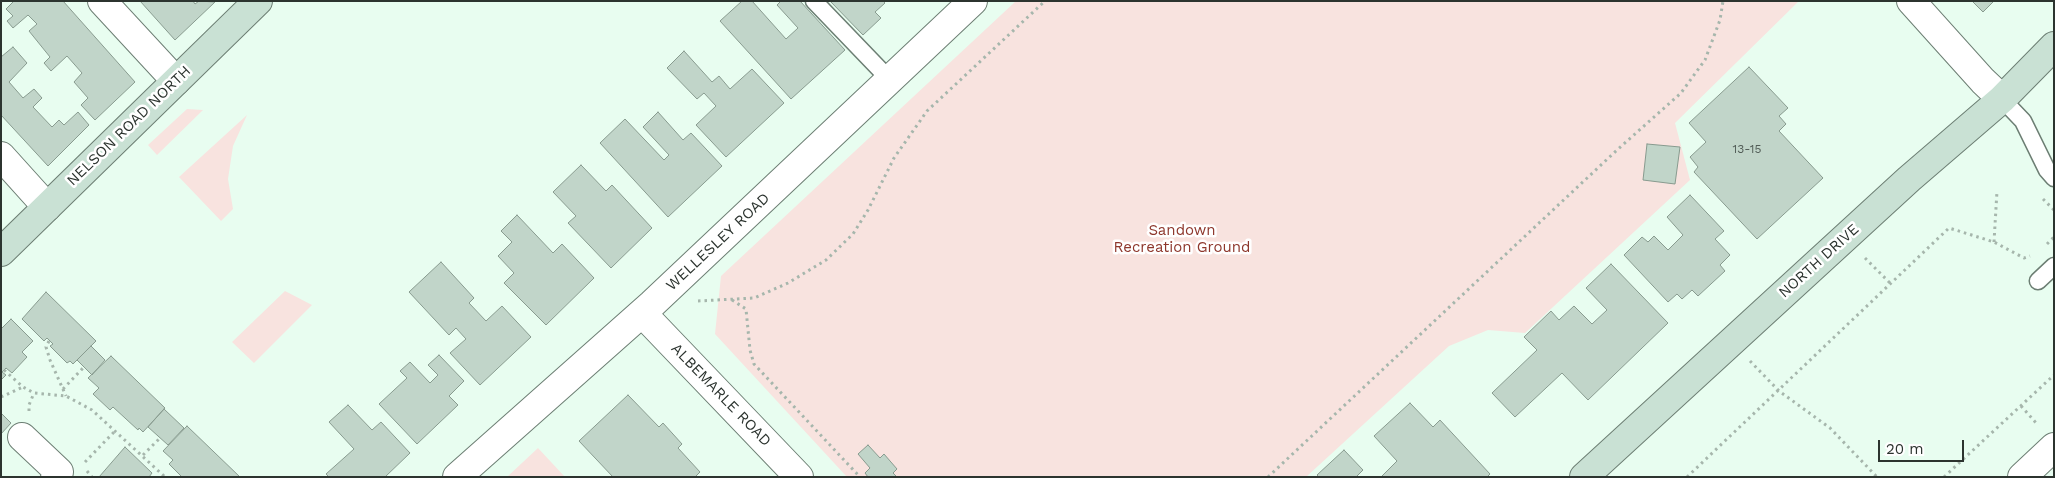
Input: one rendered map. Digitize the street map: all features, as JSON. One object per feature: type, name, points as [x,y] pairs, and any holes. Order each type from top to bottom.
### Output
[{"type":"street","points":[[102,1],[176,81]]},
{"type":"street","name":"NELSON ROAD NORTH","points":[[1,252],[258,1]]},
{"type":"street","name":"WELLESLEY ROAD","points":[[457,477],[647,308],[973,1]]},
{"type":"street","points":[[1911,1],[1983,81],[2002,99]]},
{"type":"street","name":"NORTH DRIVE","points":[[1584,477],[1730,341],[2002,99],[2054,46]]},
{"type":"street","points":[[1,156],[47,207]]},
{"type":"street","name":"ALBEMARLE ROAD","points":[[647,308],[799,477]]},
{"type":"street","points":[[22,437],[59,472],[55,477]]},
{"type":"street","points":[[2022,477],[2054,447]]},
{"type":"lane","points":[[814,1],[890,80]]},
{"type":"lane","points":[[2002,99],[2024,121],[2047,170],[2054,178]]},
{"type":"lane","points":[[2038,280],[2054,266]]},
{"type":"path","points":[[647,308],[754,298],[788,282],[826,260],[852,234],[868,210],[894,158],[927,111],[1045,1]]},
{"type":"path","points":[[1268,477],[1617,150],[1681,93],[1705,60],[1720,20],[1723,1]]},
{"type":"path","points":[[1994,242],[1997,191]]},
{"type":"path","points":[[1687,477],[1949,228],[1994,242],[2024,258],[2035,254]]},
{"type":"path","points":[[2041,249],[2054,237]]},
{"type":"path","points":[[1865,257],[1891,284]]},
{"type":"path","points":[[731,299],[746,309],[750,350],[754,364],[860,477]]},
{"type":"path","points":[[49,341],[46,347],[66,396]]},
{"type":"path","points":[[1730,341],[1779,391],[1830,428],[1876,477]]},
{"type":"path","points":[[63,389],[84,367]]},
{"type":"path","points":[[4,370],[23,387],[34,393],[66,396],[92,410],[165,477]]},
{"type":"path","points":[[1944,477],[2054,375]]},
{"type":"path","points":[[1,397],[23,387]]},
{"type":"path","points":[[81,466],[116,430]]},
{"type":"path","points":[[143,456],[160,438]]},
{"type":"green space","name":"Sandown Recreation Ground","points":[[1016,1],[1799,1],[1675,123],[1690,180],[1525,333],[1488,330],[1449,346],[1306,477],[847,477],[715,334],[721,276]]},
{"type":"green space","points":[[187,109],[203,110],[157,155],[148,145]]},
{"type":"green space","points":[[247,115],[233,146],[228,179],[233,209],[221,221],[179,177]]},
{"type":"green space","points":[[285,291],[312,305],[254,363],[232,342]]},
{"type":"green space","points":[[538,448],[565,477],[507,477]]},
{"type":"building","points":[[14,1],[63,1],[135,82],[95,120],[81,105],[88,98],[74,82],[82,73],[67,56],[51,71],[44,63],[50,57],[29,31],[37,24],[28,15],[13,28],[7,21],[13,16],[6,9]]},
{"type":"building","points":[[140,1],[193,1],[195,4],[199,1],[215,2],[175,40]]},
{"type":"building","points":[[742,1],[752,1],[786,39],[798,28],[777,5],[781,1],[800,1],[845,50],[791,99],[720,21]]},
{"type":"building","points":[[830,1],[883,1],[885,3],[875,12],[881,18],[863,35]]},
{"type":"building","points":[[1972,1],[1994,1],[1983,12]]},
{"type":"building","points":[[13,47],[27,63],[9,82],[23,98],[34,89],[42,98],[33,107],[52,127],[59,120],[64,125],[78,112],[89,125],[48,166],[1,115],[1,57]]},
{"type":"building","points":[[684,51],[712,82],[719,76],[730,89],[752,69],[784,103],[726,157],[696,125],[716,106],[704,93],[697,99],[667,68]]},
{"type":"building","points":[[1749,67],[1788,108],[1779,116],[1786,124],[1779,131],[1823,178],[1757,239],[1694,172],[1698,167],[1690,157],[1706,142],[1689,123]]},
{"type":"building","points":[[658,112],[683,140],[691,133],[722,166],[668,217],[600,143],[625,119],[664,160],[669,155],[643,127]]},
{"type":"building","points":[[1647,144],[1680,147],[1675,184],[1643,180]]},
{"type":"building","points":[[581,165],[606,191],[612,185],[652,228],[611,268],[568,223],[576,216],[553,192]]},
{"type":"building","points":[[1690,195],[1724,231],[1715,239],[1730,255],[1720,265],[1725,271],[1698,296],[1692,290],[1682,299],[1677,294],[1668,302],[1624,255],[1642,237],[1648,242],[1654,236],[1668,250],[1683,235],[1667,217]]},
{"type":"building","points":[[517,215],[553,253],[562,244],[594,278],[546,325],[504,283],[514,273],[498,256],[512,242],[501,231]]},
{"type":"building","points":[[441,262],[474,298],[469,303],[486,321],[502,306],[531,337],[480,385],[450,353],[466,339],[456,328],[449,335],[409,292]]},
{"type":"building","points":[[1611,264],[1668,323],[1588,400],[1562,373],[1515,417],[1492,393],[1537,350],[1524,337],[1551,311],[1559,320],[1574,306],[1592,324],[1607,310],[1586,288]]},
{"type":"building","points":[[46,292],[96,341],[73,364],[70,361],[67,363],[50,346],[53,344],[47,338],[44,341],[22,319]]},
{"type":"building","points":[[11,319],[33,341],[22,352],[27,357],[12,373],[6,368],[2,372],[6,375],[1,380],[1,329]]},
{"type":"building","points":[[91,346],[105,360],[92,375],[77,360]]},
{"type":"building","points":[[439,355],[464,381],[449,396],[458,405],[417,444],[379,404],[407,378],[400,371],[410,362],[430,383],[438,375],[428,365]]},
{"type":"building","points":[[111,356],[165,408],[143,432],[139,428],[138,430],[113,407],[110,410],[93,394],[99,388],[88,378]]},
{"type":"building","points":[[628,395],[659,427],[663,423],[682,444],[678,448],[700,472],[695,477],[613,477],[579,441]]},
{"type":"building","points":[[1410,403],[1433,427],[1440,420],[1490,474],[1487,477],[1381,477],[1397,461],[1374,436]]},
{"type":"building","points":[[348,405],[372,430],[381,422],[410,453],[385,477],[329,477],[326,474],[354,449],[329,422]]},
{"type":"building","points":[[164,409],[184,428],[168,445],[148,427]]},
{"type":"building","points":[[1,413],[11,423],[1,434]]},
{"type":"building","points":[[187,426],[240,477],[182,477],[169,464],[173,460],[163,451]]},
{"type":"building","points":[[868,445],[880,458],[884,454],[897,469],[893,473],[897,477],[868,477],[865,473],[870,468],[858,454]]},
{"type":"building","points":[[125,447],[152,473],[149,477],[99,477]]},
{"type":"building","points":[[1344,450],[1363,470],[1356,477],[1319,477],[1317,475]]}]
